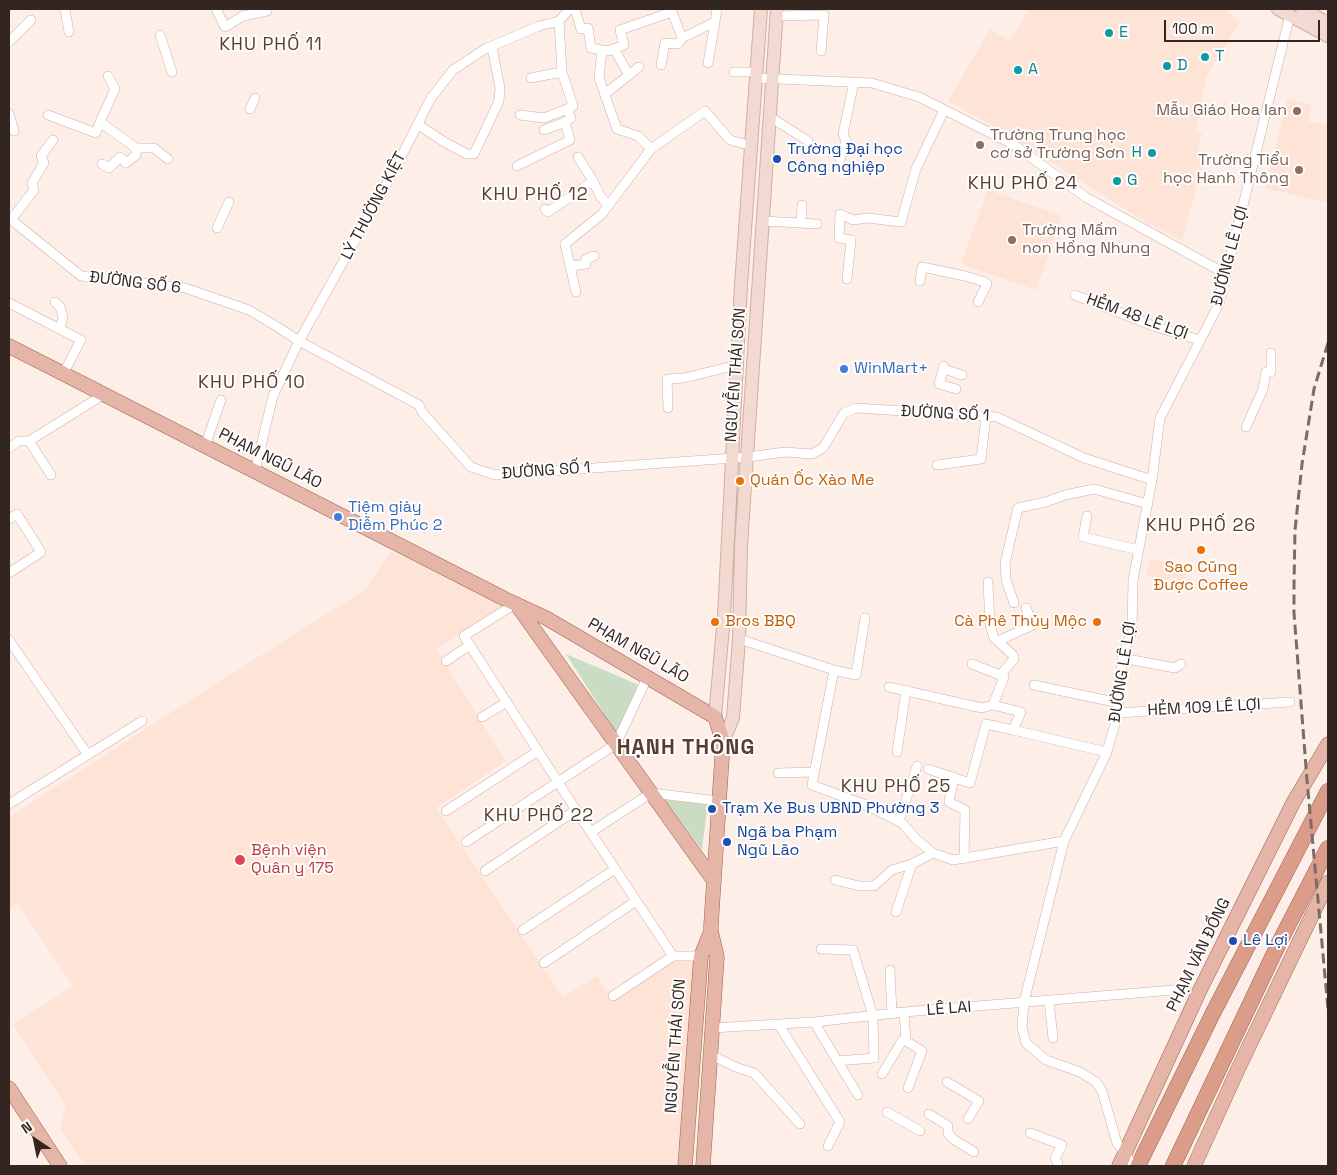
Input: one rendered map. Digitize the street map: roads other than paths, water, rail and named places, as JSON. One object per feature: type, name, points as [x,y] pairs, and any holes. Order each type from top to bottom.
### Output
[{"type":"highway","points":[[1138,1166],[1212,1013],[1328,791]]},
{"type":"highway","points":[[1173,1166],[1279,943],[1328,848]]},
{"type":"main road","name":"NGUYỄN THÁI SƠN","points":[[723,742],[715,717],[724,616],[731,457],[762,9]]},
{"type":"main road","points":[[1278,9],[1291,12],[1328,36]]},
{"type":"main road","points":[[1302,9],[1328,23]]},
{"type":"main road","name":"NGUYỄN THÁI SƠN","points":[[703,1166],[717,957],[711,931],[719,801],[723,742],[733,718],[739,639],[742,545],[777,12]]},
{"type":"main road","name":"PHẠM NGŨ LÃO","points":[[9,346],[515,604],[546,618],[715,717]]},
{"type":"main road","name":"PHẠM NGŨ LÃO","points":[[515,604],[714,880]]},
{"type":"main road","name":"PHẠM VĂN ĐỒNG","points":[[1122,1160],[1199,992],[1293,803],[1328,744]]},
{"type":"main road","points":[[1194,1166],[1235,1074],[1328,882]]},
{"type":"main road","name":"NGUYỄN THÁI SƠN","points":[[684,1166],[701,956],[711,931]]},
{"type":"main road","points":[[9,1088],[13,1104],[60,1166]]},
{"type":"street","points":[[65,9],[69,32]]},
{"type":"street","points":[[216,9],[225,27],[243,16],[267,11]]},
{"type":"street","points":[[520,115],[544,118],[573,106],[562,72],[559,21],[570,9]]},
{"type":"street","points":[[575,9],[581,29],[588,28],[591,48],[608,51],[624,44],[620,30],[671,10],[682,38]]},
{"type":"street","points":[[708,63],[717,9]]},
{"type":"street","points":[[777,12],[824,15],[821,51]]},
{"type":"street","name":"ĐƯỜNG LÊ LỢI","points":[[1134,1166],[1122,1160],[1102,1091],[1096,1082],[1080,1072],[1046,1060],[1026,1043],[1022,1027],[1024,1002],[1064,842],[1107,752],[1118,713],[1122,658],[1132,632],[1133,580],[1152,480],[1160,418],[1220,302],[1222,283],[1226,274],[1291,12]]},
{"type":"street","points":[[9,42],[31,20]]},
{"type":"street","name":"LÝ THƯỜNG KIỆT","points":[[255,471],[273,396],[299,342],[342,266],[431,98],[453,70],[492,47],[539,26],[559,21]]},
{"type":"street","points":[[661,65],[665,43],[678,44],[682,38],[715,22]]},
{"type":"street","points":[[160,35],[172,72]]},
{"type":"street","points":[[417,124],[467,154],[474,154],[499,101],[500,88],[492,47]]},
{"type":"street","points":[[614,48],[629,75]]},
{"type":"street","points":[[602,50],[599,78],[617,128],[638,136],[652,149]]},
{"type":"street","points":[[605,94],[639,68]]},
{"type":"street","points":[[531,78],[562,72]]},
{"type":"street","points":[[734,72],[773,78],[882,85],[919,97],[1014,145],[1087,198],[1226,274]]},
{"type":"street","points":[[48,115],[96,133],[114,89],[108,76]]},
{"type":"street","points":[[840,160],[846,141],[843,134],[854,82]]},
{"type":"street","points":[[250,108],[255,98]]},
{"type":"street","points":[[544,130],[571,118],[567,108]]},
{"type":"street","points":[[847,279],[851,240],[839,238],[840,214],[854,220],[868,218],[901,222],[916,168],[944,110]]},
{"type":"street","points":[[576,292],[572,266],[565,244],[602,214],[652,149],[705,111],[730,140],[752,146]]},
{"type":"street","points":[[9,114],[14,131]]},
{"type":"street","points":[[770,117],[808,140]]},
{"type":"street","points":[[100,122],[136,148],[154,148],[168,159]]},
{"type":"street","points":[[517,166],[570,140],[565,122]]},
{"type":"street","points":[[10,219],[34,190],[32,183],[44,163],[41,156],[53,140]]},
{"type":"street","points":[[102,164],[109,168],[120,157],[126,163],[136,155],[136,148]]},
{"type":"street","points":[[578,157],[593,180],[600,196],[608,205]]},
{"type":"street","points":[[545,209],[548,212],[593,180]]},
{"type":"street","points":[[217,228],[229,202]]},
{"type":"street","points":[[801,223],[802,205]]},
{"type":"street","name":"ĐƯỜNG SỐ 6","points":[[10,219],[81,276],[185,288],[249,310],[299,342]]},
{"type":"street","points":[[763,221],[817,224]]},
{"type":"street","points":[[572,266],[586,264],[586,259],[594,256]]},
{"type":"street","points":[[920,281],[922,267],[985,282],[987,284],[978,302]]},
{"type":"street","name":"HẺM 48 LÊ LỢI","points":[[1075,295],[1156,326],[1200,340]]},
{"type":"street","points":[[55,302],[60,307],[63,317],[60,329]]},
{"type":"street","points":[[10,304],[82,340],[63,374]]},
{"type":"street","name":"ĐƯỜNG SỐ 1","points":[[299,342],[419,404],[422,412],[471,467],[495,475],[748,457],[785,452],[812,454],[823,448],[844,413],[856,408],[997,417],[1084,458],[1152,480]]},
{"type":"street","points":[[1246,427],[1263,389],[1266,372],[1271,372],[1270,353]]},
{"type":"street","points":[[668,408],[667,378],[684,378],[737,365]]},
{"type":"street","points":[[956,389],[939,384],[944,367],[962,374]]},
{"type":"street","points":[[9,448],[19,441],[29,440],[104,394]]},
{"type":"street","points":[[205,446],[221,400]]},
{"type":"street","points":[[937,465],[981,459],[986,417]]},
{"type":"street","points":[[29,440],[51,475]]},
{"type":"street","points":[[1014,603],[1006,580],[1005,563],[1018,508],[1094,489],[1148,504]]},
{"type":"street","points":[[9,519],[17,514],[41,552],[9,573]]},
{"type":"street","points":[[1086,516],[1083,537],[1139,550]]},
{"type":"street","points":[[988,582],[990,625],[994,638],[1013,655],[1014,659],[1000,675]]},
{"type":"street","points":[[515,604],[464,636],[673,956]]},
{"type":"street","points":[[998,641],[1033,625],[1026,608]]},
{"type":"street","points":[[739,639],[834,670],[856,675],[866,618]]},
{"type":"street","points":[[9,640],[88,755]]},
{"type":"street","points":[[446,661],[470,645]]},
{"type":"street","points":[[1122,658],[1175,668],[1181,664]]},
{"type":"street","points":[[972,664],[1004,677],[993,705]]},
{"type":"street","points":[[834,670],[812,785],[866,805],[899,821],[933,853],[953,860],[1064,842]]},
{"type":"street","points":[[466,842],[616,744],[647,678]]},
{"type":"street","points":[[1034,685],[1119,703]]},
{"type":"street","points":[[889,687],[982,708],[993,705],[1021,712],[1012,730]]},
{"type":"street","points":[[897,752],[906,690]]},
{"type":"street","points":[[482,717],[507,702]]},
{"type":"street","name":"HẺM 109 LÊ LỢI","points":[[1118,713],[1290,702]]},
{"type":"street","points":[[9,804],[142,721]]},
{"type":"street","points":[[928,769],[970,783],[986,724],[1107,752]]},
{"type":"street","points":[[446,811],[538,751]]},
{"type":"street","points":[[899,821],[917,766]]},
{"type":"street","points":[[778,773],[814,772]]},
{"type":"street","points":[[954,778],[949,802],[965,810],[964,859]]},
{"type":"street","points":[[591,832],[651,792],[719,801]]},
{"type":"street","points":[[485,871],[576,810]]},
{"type":"street","points":[[835,880],[859,886],[874,886],[892,870],[912,864],[933,853]]},
{"type":"street","points":[[896,912],[912,864]]},
{"type":"street","points":[[523,930],[615,869]]},
{"type":"street","points":[[544,963],[636,901]]},
{"type":"street","points":[[821,949],[853,950],[873,1016],[874,1058],[838,1061]]},
{"type":"street","points":[[613,996],[673,956],[701,956]]},
{"type":"street","points":[[890,970],[892,1014]]},
{"type":"street","name":"LÊ LAI","points":[[712,1028],[779,1025],[904,1012],[1186,989]]},
{"type":"street","points":[[1048,1001],[1053,1038]]},
{"type":"street","points":[[904,1012],[906,1042]]},
{"type":"street","points":[[814,1022],[858,1095]]},
{"type":"street","points":[[779,1025],[840,1122],[828,1146]]},
{"type":"street","points":[[882,1074],[902,1041],[906,1042],[922,1051],[908,1088]]},
{"type":"street","points":[[711,1055],[738,1068],[754,1073],[800,1124]]},
{"type":"street","points":[[947,1082],[979,1101],[968,1119]]},
{"type":"street","points":[[887,1112],[920,1131]]},
{"type":"street","points":[[930,1114],[948,1126],[948,1133],[953,1139],[974,1152]]},
{"type":"street","points":[[1030,1133],[1062,1145],[1055,1158],[1058,1163],[1057,1166]]},
{"type":"railway","points":[[1328,343],[1314,389],[1302,464],[1295,530],[1294,585],[1294,613],[1307,780],[1328,1009]]},
{"type":"place","name":"E","points":[[1109,33]]},
{"type":"place","name":"T","points":[[1205,57]]},
{"type":"place","name":"D","points":[[1167,66]]},
{"type":"place","name":"A","points":[[1018,70]]},
{"type":"place","name":"Mẫu Giáo Hoa lan","points":[[1297,111]]},
{"type":"place","name":"Trường Trung học cơ sở Trường Sơn","points":[[980,145]]},
{"type":"place","name":"H","points":[[1152,153]]},
{"type":"place","name":"Trường Đại học Công nghiệp","points":[[777,159]]},
{"type":"place","name":"Trường Tiểu học Hanh Thông","points":[[1299,170]]},
{"type":"place","name":"G","points":[[1117,181]]},
{"type":"place","name":"Trường Mầm non Hồng Nhung","points":[[1012,240]]},
{"type":"place","name":"WinMart+","points":[[844,369]]},
{"type":"place","name":"Quán Ốc Xào Me","points":[[740,481]]},
{"type":"place","name":"Tiệm giày Diễm Phúc 2","points":[[338,517]]},
{"type":"place","name":"Sao Cũng Được Coffee","points":[[1201,550]]},
{"type":"place","name":"Bros BBQ","points":[[715,622]]},
{"type":"place","name":"Cà Phê Thủy Mộc","points":[[1097,622]]},
{"type":"place","name":"Trạm Xe Bus UBND Phường 3","points":[[712,809]]},
{"type":"place","name":"Ngã ba Phạm Ngũ Lão","points":[[727,842]]},
{"type":"place","name":"Bệnh viện Quân y 175","points":[[240,860]]},
{"type":"place","name":"Lê Lợi","points":[[1233,941]]},
{"type":"district","name":"KHU PHỐ 11","points":[[271,45]]},
{"type":"district","name":"KHU PHỐ 24","points":[[1023,184]]},
{"type":"district","name":"KHU PHỐ 12","points":[[535,195]]},
{"type":"district","name":"KHU PHỐ 10","points":[[252,383]]},
{"type":"district","name":"KHU PHỐ 26","points":[[1201,526]]},
{"type":"district","name":"HẠNH THÔNG","points":[[686,748]]},
{"type":"district","name":"KHU PHỐ 25","points":[[896,787]]},
{"type":"district","name":"KHU PHỐ 22","points":[[539,816]]}]
